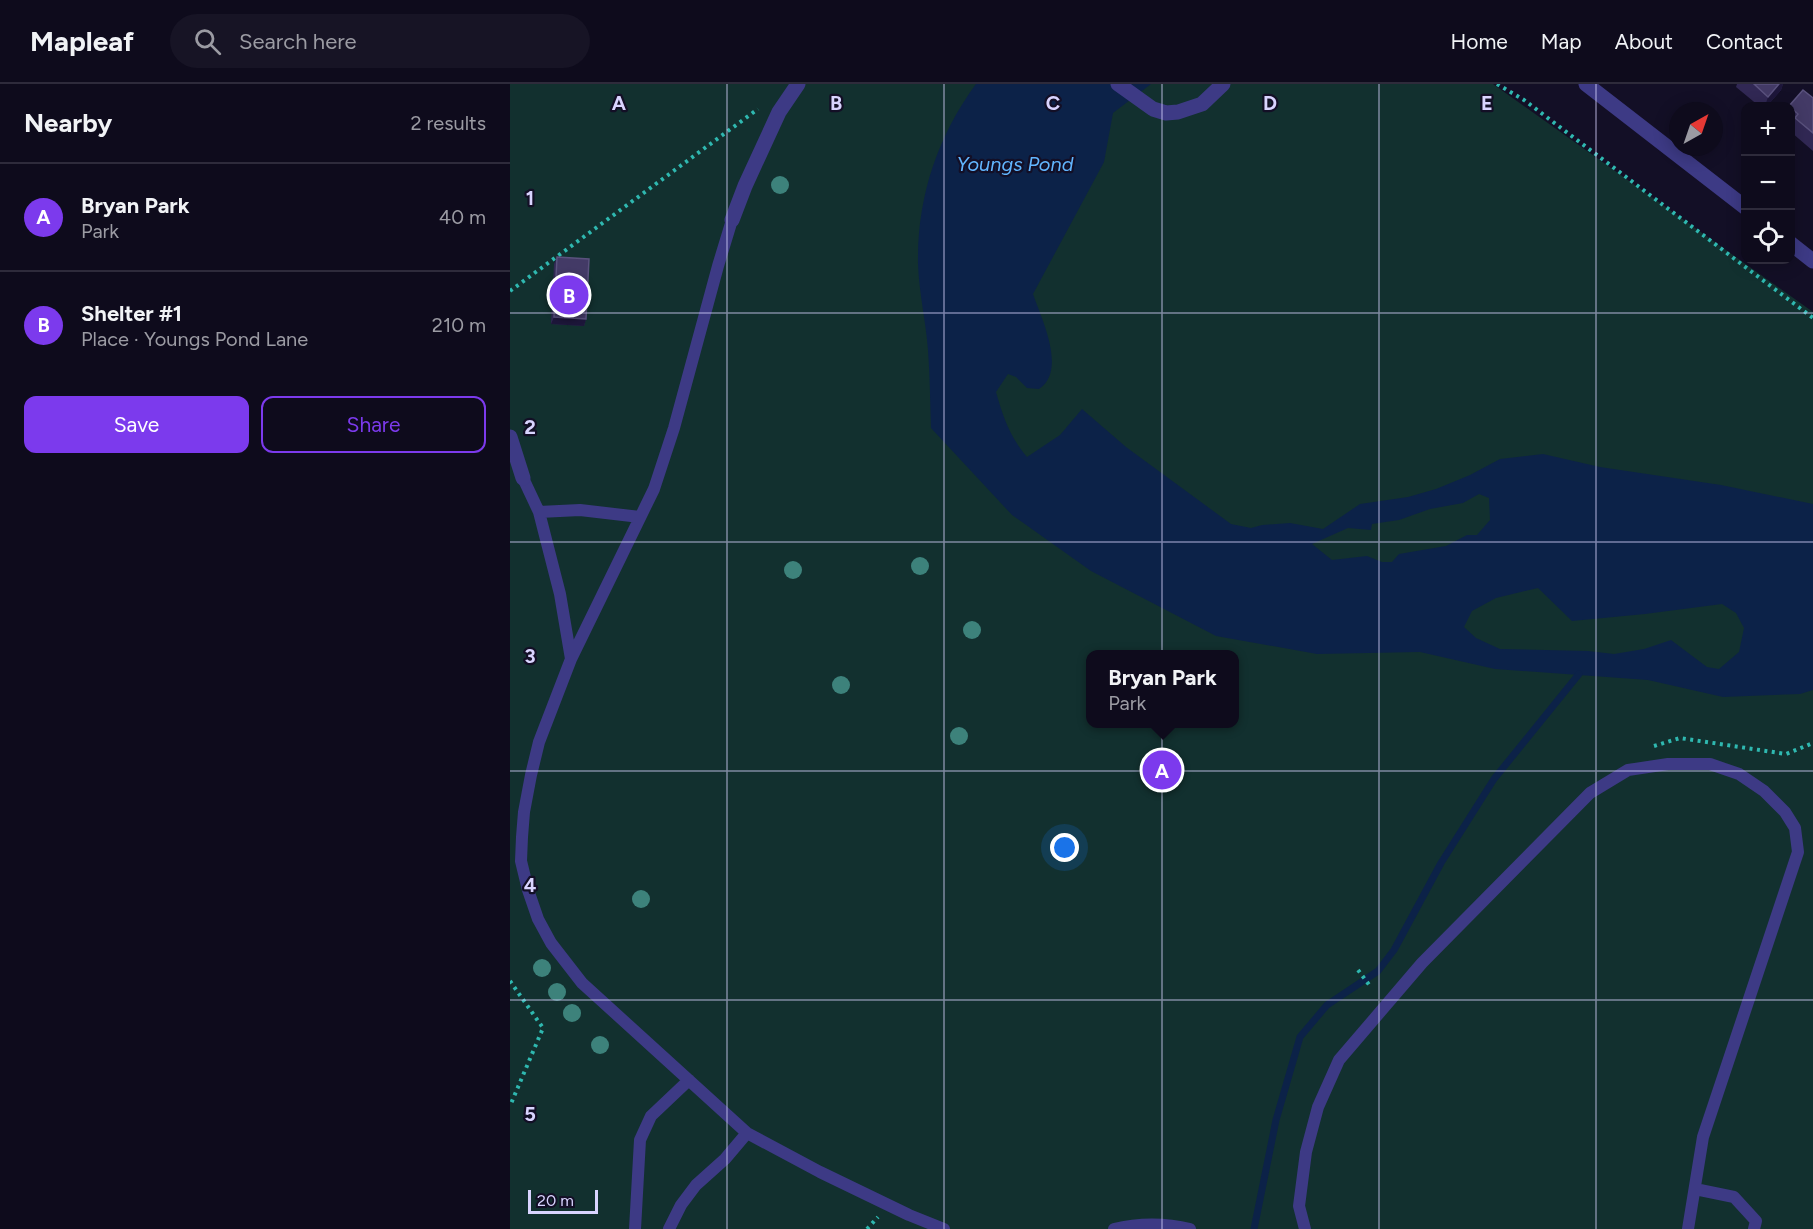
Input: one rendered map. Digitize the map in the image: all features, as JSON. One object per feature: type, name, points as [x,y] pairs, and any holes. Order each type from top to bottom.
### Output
[{"type":"street","points":[[732,220],[779,112],[798,84]]},
{"type":"street","points":[[1118,84],[1153,109],[1166,113],[1178,112],[1202,104],[1223,84]]},
{"type":"street","points":[[1586,84],[1741,204]]},
{"type":"street","points":[[1795,246],[1813,261]]},
{"type":"street","points":[[510,438],[523,478]]},
{"type":"lane","points":[[732,220],[674,428],[654,489],[571,659],[539,742],[524,812],[521,861],[538,919],[563,961],[582,982],[747,1133],[899,1210],[944,1229]]},
{"type":"lane","points":[[523,478],[539,512],[560,594],[571,659]]},
{"type":"lane","points":[[539,512],[580,510],[640,517]]},
{"type":"lane","points":[[1305,1229],[1299,1206],[1306,1152],[1318,1107],[1339,1060],[1422,963],[1590,793],[1628,770],[1668,764],[1710,764],[1739,774],[1764,791],[1785,812],[1795,828],[1798,852],[1703,1137],[1688,1229]]},
{"type":"lane","points":[[635,1229],[640,1140],[651,1116],[688,1080]]},
{"type":"lane","points":[[669,1229],[681,1205],[696,1185],[725,1159],[747,1133]]},
{"type":"lane","points":[[1695,1189],[1734,1197],[1756,1221],[1754,1229]]},
{"type":"lane","points":[[1114,1229],[1126,1226],[1173,1225],[1190,1229]]},
{"type":"path","points":[[1497,84],[1524,100],[1813,318]]},
{"type":"path","points":[[510,291],[764,105]]},
{"type":"path","points":[[1359,970],[1370,986]]},
{"type":"path","points":[[510,981],[543,1029],[510,1107]]},
{"type":"green space","points":[[510,84],[1493,84],[1741,261],[1741,264],[1746,264],[1813,312],[1813,1229],[510,1229]]},
{"type":"water","name":"Youngs Pond","points":[[976,84],[1151,84],[1113,113],[1104,162],[1033,294],[1050,344],[1051,370],[1047,381],[1039,389],[1027,388],[1016,377],[1008,374],[996,392],[1008,426],[1027,457],[1060,435],[1082,409],[1126,447],[1231,524],[1251,528],[1290,523],[1323,529],[1360,504],[1408,497],[1436,489],[1500,459],[1543,454],[1600,467],[1721,485],[1813,504],[1813,690],[1800,694],[1723,697],[1648,680],[1495,669],[1420,652],[1317,654],[1216,636],[1091,571],[1012,515],[931,428],[928,350],[918,264],[921,215],[940,147],[962,104]],"holes":[[[1479,494],[1489,498],[1490,520],[1477,535],[1467,535],[1446,546],[1399,554],[1392,562],[1382,562],[1367,556],[1332,560],[1312,544],[1348,528],[1371,530],[1372,524],[1399,520],[1430,509],[1463,503]],[[1538,588],[1572,621],[1722,604],[1736,613],[1744,628],[1739,652],[1719,669],[1707,667],[1671,640],[1644,649],[1614,654],[1588,651],[1500,649],[1476,638],[1464,627],[1472,611],[1496,598]]]},
{"type":"building","points":[[1754,84],[1779,84],[1768,97]]},
{"type":"building","points":[[1803,90],[1813,98],[1813,133],[1795,118],[1798,114],[1795,111],[1795,102],[1792,102]]},
{"type":"building","points":[[557,257],[589,259],[586,319],[554,317]]},
{"type":"waterway","points":[[1254,1229],[1276,1120],[1300,1037],[1327,1005],[1378,971],[1394,950],[1441,863],[1494,779],[1579,674]]},
{"type":"place","name":"Shelter #1","points":[[569,295]]},
{"type":"place","name":"Bryan Park","points":[[1162,770]]}]
